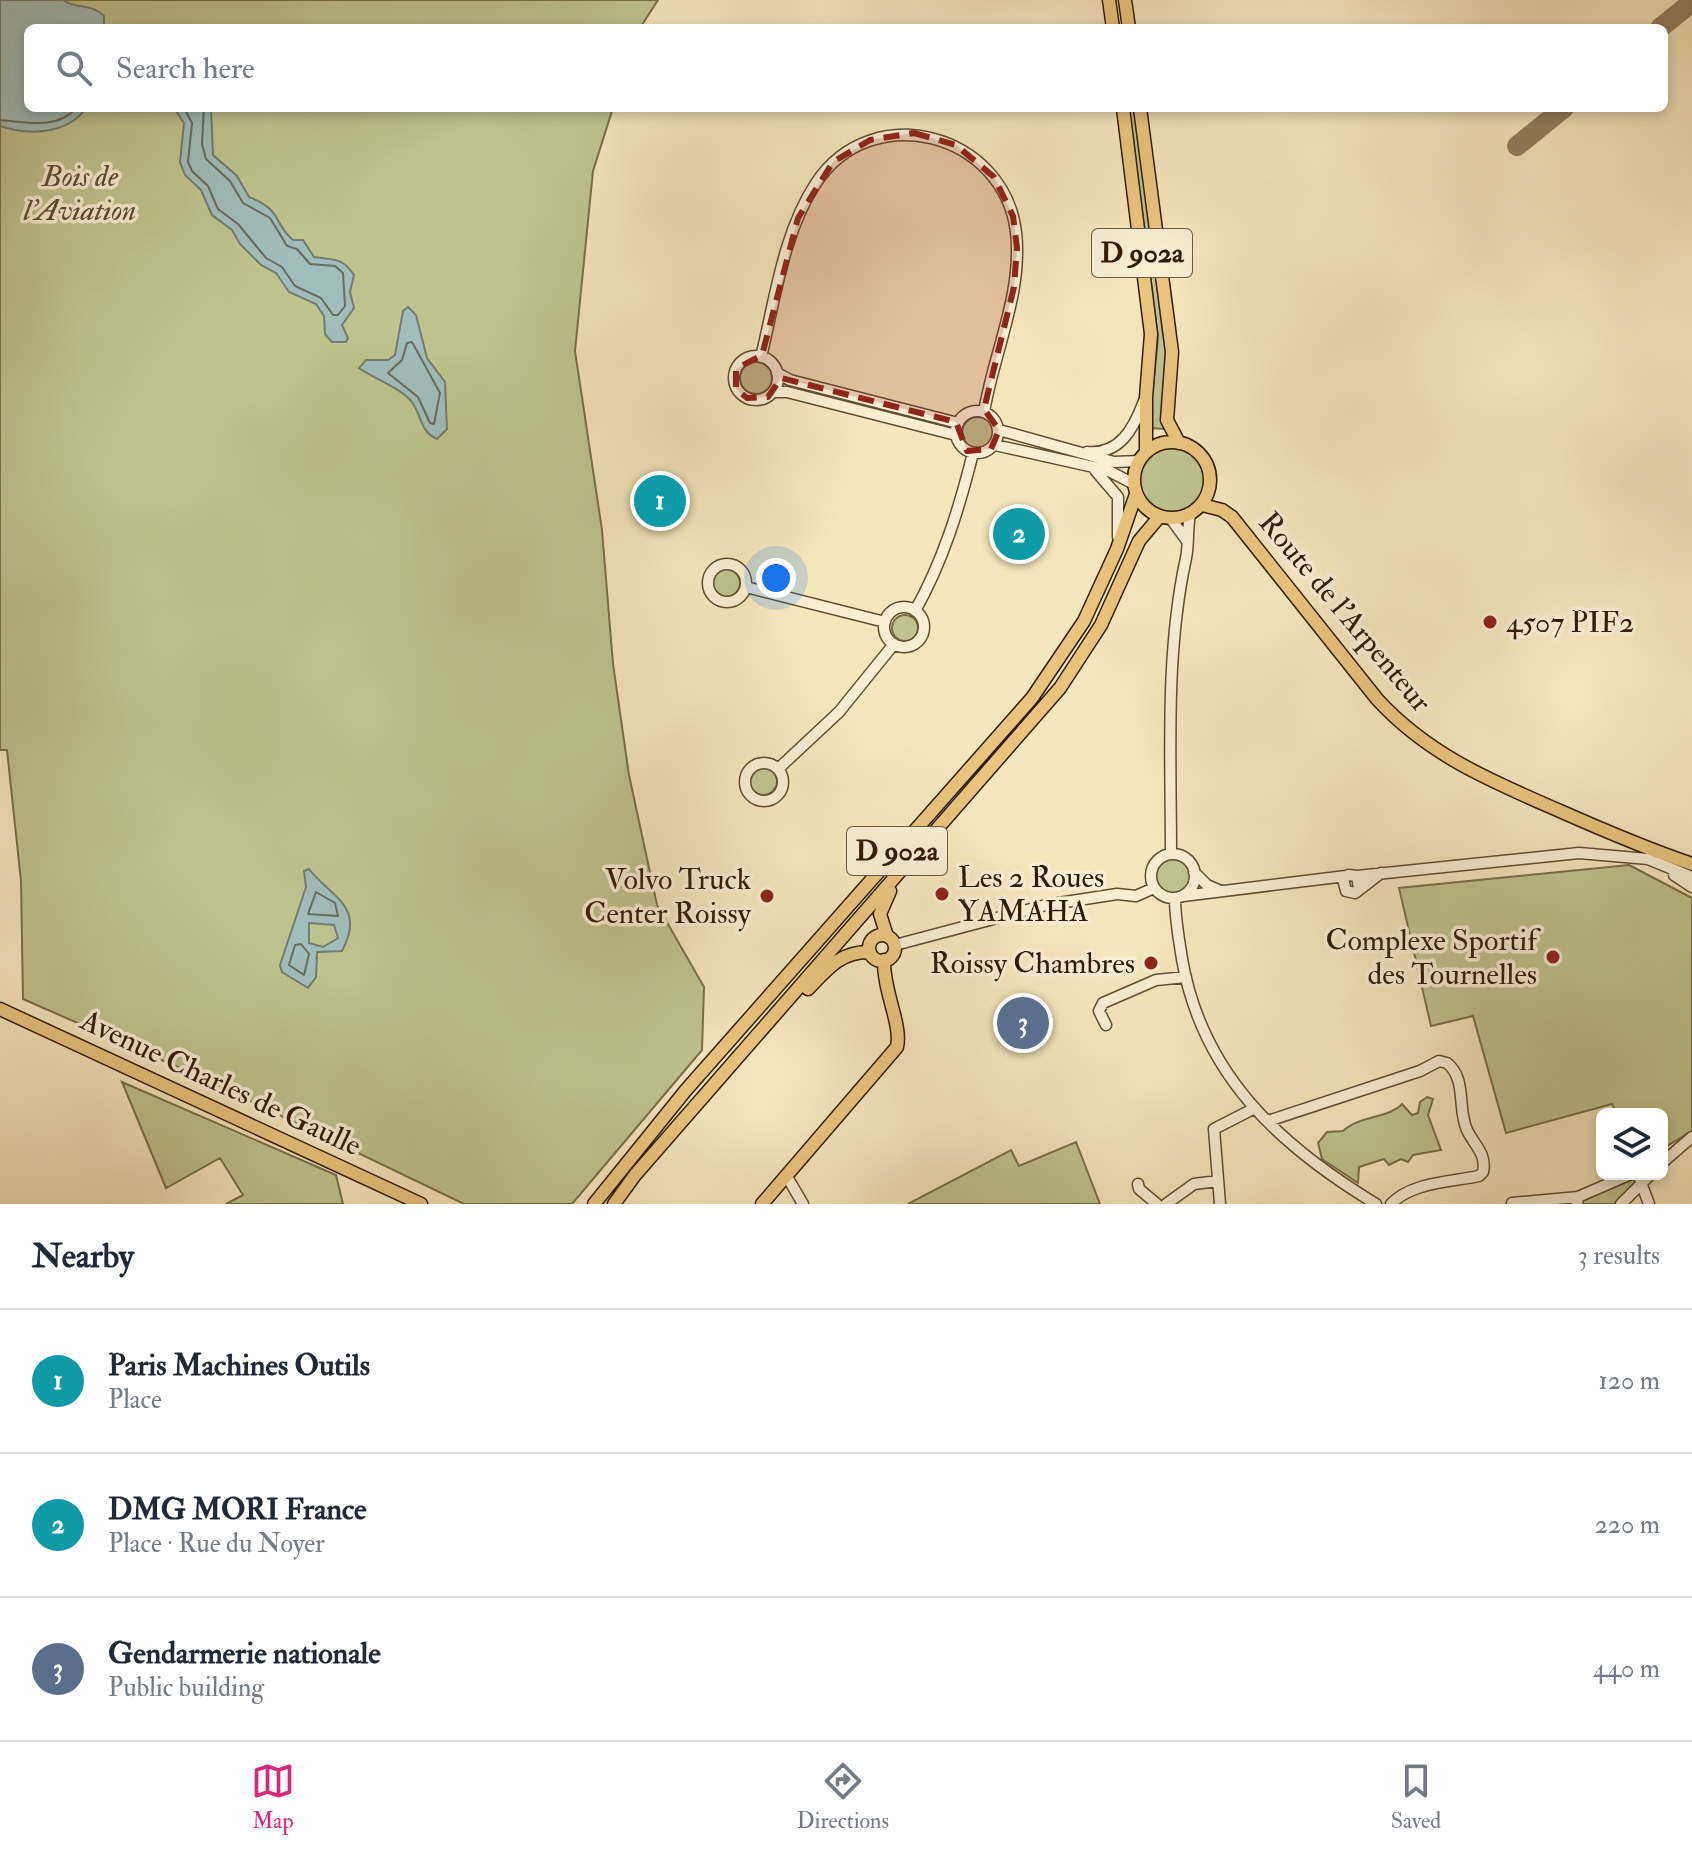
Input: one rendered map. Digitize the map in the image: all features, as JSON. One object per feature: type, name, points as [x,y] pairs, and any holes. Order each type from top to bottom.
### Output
[{"type":"main road","points":[[1109,0],[1112,24]]},
{"type":"main road","points":[[1125,0],[1128,24]]},
{"type":"main road","name":"D 902a","points":[[1123,112],[1151,334],[1142,457]]},
{"type":"main road","name":"D 902a","points":[[1141,112],[1172,352],[1167,420],[1179,443]]},
{"type":"main road","points":[[1162,443],[1179,443],[1193,449],[1205,461],[1209,490],[1202,505],[1190,515],[1166,518],[1150,511],[1135,489],[1142,457],[1162,443]]},
{"type":"main road","name":"D 902a","points":[[594,1204],[686,1090],[1032,698],[1084,621],[1117,549],[1135,489]]},
{"type":"main road","name":"Route de l'Arpenteur","points":[[1209,490],[1222,510]]},
{"type":"main road","name":"Route de l'Arpenteur","points":[[1202,505],[1222,510],[1232,517],[1377,699],[1400,725],[1435,751],[1501,786],[1692,864]]},
{"type":"main road","name":"D 902a","points":[[614,1204],[1060,688],[1101,625],[1139,541],[1166,518]]},
{"type":"main road","points":[[870,952],[875,958],[884,960],[894,954],[880,914],[885,899],[919,853]]},
{"type":"main road","points":[[870,952],[875,937],[891,941]]},
{"type":"main road","points":[[764,1029],[835,961],[847,954],[870,952]]},
{"type":"main road","points":[[762,1204],[897,1047],[900,1035],[888,1004],[884,960]]},
{"type":"main road","name":"Avenue Charles de Gaulle","points":[[0,1009],[421,1204]]},
{"type":"street","points":[[761,357],[793,230],[817,182],[833,162],[870,140],[904,134],[930,136],[956,145],[985,166],[1002,187],[1013,216],[1017,248],[1014,287],[984,412]]},
{"type":"street","points":[[956,435],[787,392],[773,392],[754,400],[740,394],[734,383],[739,363],[750,357],[761,357],[777,373],[790,380],[958,423]]},
{"type":"street","points":[[773,392],[777,373]]},
{"type":"street","points":[[1069,450],[1096,453],[1119,443],[1135,427],[1146,397]]},
{"type":"street","points":[[984,412],[994,419],[999,430],[995,445],[985,452],[973,453],[961,447],[956,435],[958,423],[966,414],[984,412]]},
{"type":"street","points":[[999,430],[1114,462],[1142,457]]},
{"type":"street","points":[[995,445],[1121,475],[1135,489]]},
{"type":"street","points":[[915,611],[932,580],[955,522],[973,453]]},
{"type":"street","points":[[1094,468],[1106,479],[1121,507],[1117,549]]},
{"type":"street","points":[[1171,854],[1171,692],[1177,594],[1190,515]]},
{"type":"street","points":[[1166,518],[1187,541]]},
{"type":"street","points":[[746,587],[885,622]]},
{"type":"street","points":[[898,609],[915,611],[923,621],[921,638],[912,646],[894,644],[886,635],[885,622],[898,609]]},
{"type":"street","points":[[778,769],[832,719],[894,644]]},
{"type":"street","points":[[1223,891],[1207,885],[1186,858],[1171,854],[1153,866],[1154,888],[1178,902],[1223,891],[1315,879],[1579,853],[1648,859],[1692,877]]},
{"type":"street","points":[[1607,855],[1648,863],[1692,887]]},
{"type":"street","points":[[1315,879],[1347,892],[1359,889],[1383,871]]},
{"type":"street","points":[[1194,872],[1193,886],[1178,902],[1186,977],[1202,1029],[1230,1078],[1255,1108],[1318,1168],[1376,1204]]},
{"type":"street","points":[[1352,876],[1361,883],[1359,889]]},
{"type":"street","points":[[1347,892],[1342,886],[1352,876]]},
{"type":"street","points":[[891,941],[1046,905],[1117,894],[1136,896],[1154,888]]},
{"type":"street","points":[[1106,1025],[1099,1011],[1103,1003],[1156,980],[1186,977]]},
{"type":"street","points":[[1268,1121],[1420,1071],[1431,1063],[1447,1063],[1459,1076],[1463,1117],[1468,1132],[1481,1150],[1483,1172],[1479,1176],[1456,1178],[1414,1192],[1391,1204]]},
{"type":"street","points":[[1220,1204],[1214,1129],[1255,1108]]},
{"type":"street","points":[[1668,1158],[1692,1137]]},
{"type":"street","points":[[786,1175],[803,1204]]},
{"type":"street","points":[[1512,1203],[1578,1200],[1619,1180]]},
{"type":"street","points":[[1621,1204],[1639,1180]]},
{"type":"street","points":[[1640,1180],[1649,1204]]},
{"type":"street","points":[[1166,1204],[1194,1184],[1218,1181]]},
{"type":"street","points":[[1138,1184],[1139,1189],[1157,1204]]},
{"type":"highlighted area","points":[[914,133],[956,145],[994,177],[1013,216],[1017,248],[1014,287],[984,409],[999,430],[991,449],[967,451],[956,422],[781,378],[768,397],[747,398],[736,389],[736,369],[762,355],[798,218],[833,162],[870,140]]},
{"type":"green space","name":"Bois de l'Aviation","points":[[0,0],[658,0],[643,24],[24,24],[24,112],[612,112],[593,171],[575,351],[602,530],[613,664],[629,775],[657,905],[704,987],[702,1050],[572,1204],[464,1204],[198,1076],[23,999],[21,881],[7,750],[0,750]]},
{"type":"green space","points":[[1128,112],[1137,112],[1168,344],[1165,429],[1149,428],[1158,338]]},
{"type":"green space","points":[[756,362],[768,366],[772,378],[768,390],[756,394],[744,390],[740,378],[744,366]]},
{"type":"green space","points":[[978,417],[989,422],[994,433],[989,444],[978,449],[967,444],[962,433],[967,422]]},
{"type":"green space","points":[[1172,448],[1185,450],[1195,458],[1203,468],[1203,494],[1195,504],[1185,512],[1172,514],[1159,512],[1149,504],[1141,494],[1139,481],[1141,468],[1149,458],[1159,450]]},
{"type":"green space","points":[[726,569],[736,573],[740,583],[736,593],[726,597],[716,593],[712,583],[716,573]]},
{"type":"green space","points":[[905,615],[914,619],[918,628],[914,637],[905,641],[896,637],[892,628],[896,619]]},
{"type":"green space","points":[[763,767],[773,771],[777,781],[773,791],[763,795],[753,791],[749,781],[753,771]]},
{"type":"green space","points":[[1173,859],[1185,864],[1190,876],[1185,888],[1173,893],[1161,888],[1156,876],[1161,864]]},
{"type":"green space","name":"Complexe Sportif des Tournelles","points":[[1629,865],[1692,898],[1692,1131],[1668,1145],[1668,1108],[1614,1108],[1612,1104],[1506,1133],[1473,1016],[1431,1026],[1399,888]]},
{"type":"green space","points":[[122,1082],[336,1175],[343,1204],[226,1204],[243,1195],[220,1158],[166,1188]]},
{"type":"green space","points":[[1427,1097],[1433,1099],[1428,1115],[1441,1150],[1413,1155],[1408,1162],[1401,1159],[1389,1165],[1384,1159],[1359,1167],[1358,1183],[1322,1159],[1318,1143],[1327,1132],[1343,1131],[1402,1104],[1412,1115],[1418,1113],[1420,1102]]},
{"type":"green space","points":[[1076,1142],[1100,1204],[908,1204],[1011,1150],[1019,1166]]},
{"type":"green space","points":[[1621,1180],[1637,1180],[1614,1204],[1582,1204],[1583,1197]]},
{"type":"water","points":[[0,0],[63,0],[94,9],[104,16],[104,24],[24,24],[24,112],[82,112],[59,128],[35,132],[0,126]]},
{"type":"water","points":[[177,112],[211,112],[213,155],[237,176],[249,197],[268,207],[287,234],[293,240],[303,240],[314,257],[341,262],[350,269],[354,275],[350,292],[354,308],[342,325],[348,338],[346,342],[332,342],[325,334],[324,316],[316,304],[289,292],[276,273],[261,265],[240,244],[232,230],[212,215],[201,190],[185,175],[180,162],[184,123]]},
{"type":"water","points":[[408,307],[416,315],[427,358],[445,382],[447,429],[437,439],[427,432],[407,397],[359,368],[366,360],[388,360],[395,355],[403,311]]},
{"type":"water","points":[[309,869],[343,904],[350,923],[342,951],[317,952],[316,977],[308,988],[282,972],[280,965],[306,887],[304,871]],"holes":[[[309,923],[334,925],[338,938],[323,947],[309,943]]]},
{"type":"taxiway","points":[[1665,24],[1692,2]]},
{"type":"taxiway","points":[[1517,146],[1559,112]]},
{"type":"place","name":"Paris Machines Outils","points":[[660,501]]},
{"type":"place","name":"DMG MORI France","points":[[1019,534]]},
{"type":"place","name":"4507 PIF2","points":[[1490,622]]},
{"type":"place","name":"Les 2 Roues YAMAHA","points":[[942,894]]},
{"type":"place","name":"Volvo Truck Center Roissy","points":[[767,896]]},
{"type":"place","name":"Complexe Sportif des Tournelles","points":[[1553,957]]},
{"type":"place","name":"Roissy Chambres","points":[[1151,963]]},
{"type":"place","name":"Gendarmerie nationale","points":[[1023,1023]]}]
